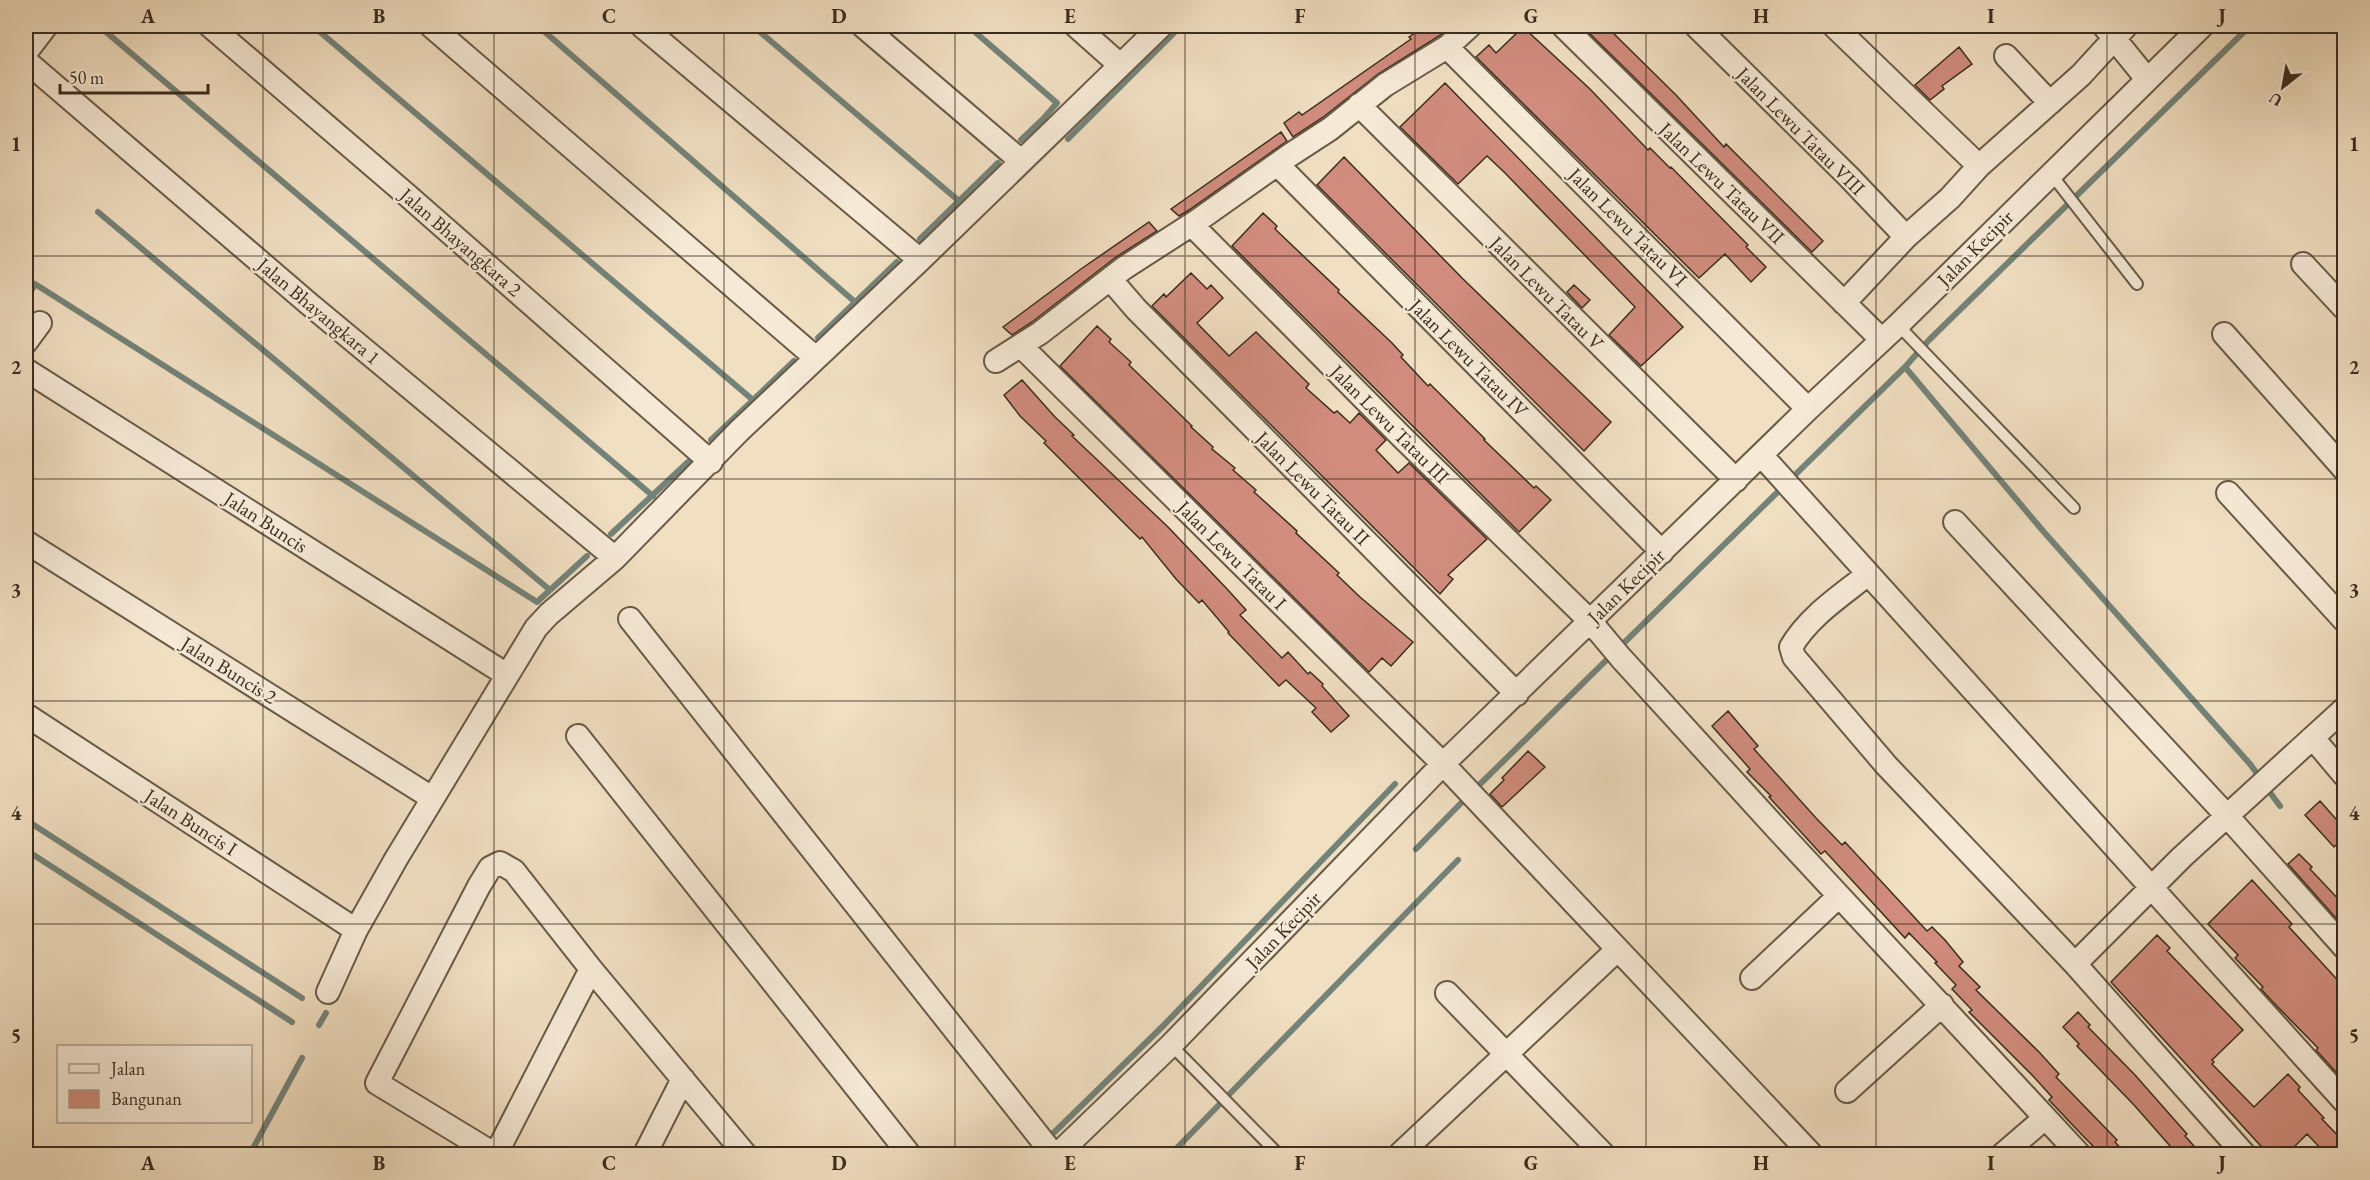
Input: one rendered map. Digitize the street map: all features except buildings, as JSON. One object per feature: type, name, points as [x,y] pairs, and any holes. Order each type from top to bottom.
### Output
[{"type":"street","points":[[26,52],[46,26]]},
{"type":"street","name":"Jalan Bhayangkara 2","points":[[210,26],[407,195],[711,462]]},
{"type":"street","points":[[431,26],[816,358]]},
{"type":"street","points":[[642,26],[920,260]]},
{"type":"street","points":[[863,26],[1021,161]]},
{"type":"street","points":[[1076,26],[1120,65]]},
{"type":"street","points":[[327,992],[356,930],[432,798],[526,643],[549,614],[615,558],[816,358],[1161,26]]},
{"type":"street","points":[[996,361],[1021,346],[1162,242],[1192,225],[1330,129],[1385,85],[1447,46],[1470,26]]},
{"type":"street","name":"Jalan Lewu Tatau VII","points":[[1563,26],[1844,303],[1898,335]]},
{"type":"street","name":"Jalan Lewu Tatau VIII","points":[[1696,26],[1849,177],[1906,237]]},
{"type":"street","points":[[1834,26],[1979,166]]},
{"type":"street","name":"Jalan Kecipir","points":[[1053,1153],[1171,1045],[1443,764],[1736,480],[1776,471],[1808,409],[1898,335],[2051,173],[2202,26]]},
{"type":"street","points":[[1844,303],[1906,237],[1932,216],[1979,166],[2050,103],[2115,30],[2147,79]]},
{"type":"street","name":"Jalan Lewu Tatau VI","points":[[1447,46],[1808,409]]},
{"type":"street","points":[[2006,56],[2050,103]]},
{"type":"street","name":"Jalan Bhayangkara 1","points":[[26,61],[308,303],[615,558]]},
{"type":"street","name":"Jalan Lewu Tatau V","points":[[1359,105],[1736,480]]},
{"type":"street","name":"Jalan Lewu Tatau IV","points":[[1277,164],[1662,552]]},
{"type":"street","name":"Jalan Lewu Tatau III","points":[[1192,225],[1394,429],[1590,621],[1839,896],[2079,1155]]},
{"type":"street","points":[[2303,264],[2344,308]]},
{"type":"street","name":"Jalan Lewu Tatau II","points":[[1111,280],[1136,309],[1517,694]]},
{"type":"street","points":[[26,342],[40,323]]},
{"type":"street","points":[[2224,334],[2344,469]]},
{"type":"street","name":"Jalan Lewu Tatau I","points":[[1021,346],[1443,764],[1811,1155]]},
{"type":"street","name":"Jalan Buncis","points":[[26,370],[507,675]]},
{"type":"street","points":[[1776,471],[2344,1101]]},
{"type":"street","points":[[2228,493],[2344,620]]},
{"type":"street","points":[[1955,522],[2228,817],[2344,947]]},
{"type":"street","name":"Jalan Buncis 2","points":[[26,542],[432,798]]},
{"type":"street","points":[[1868,574],[1816,615],[1791,647],[1794,657],[1886,765],[2075,964],[2244,1155]]},
{"type":"street","points":[[630,619],[1033,1132],[1053,1153]]},
{"type":"street","points":[[2075,964],[2152,886],[2344,709]]},
{"type":"street","name":"Jalan Buncis I","points":[[26,715],[356,930]]},
{"type":"street","points":[[578,736],[909,1155]]},
{"type":"street","points":[[2313,738],[2344,775]]},
{"type":"street","points":[[591,969],[495,1155],[377,1083],[479,886],[490,868],[500,863],[514,871],[591,969],[745,1155]]},
{"type":"street","points":[[1752,978],[1839,896]]},
{"type":"street","points":[[1403,1154],[1617,950]]},
{"type":"street","points":[[1447,993],[1603,1155]]},
{"type":"street","points":[[1847,1091],[1942,1005]]},
{"type":"street","points":[[645,1155],[683,1079]]},
{"type":"street","points":[[2003,1155],[2045,1118]]},
{"type":"lane","points":[[2051,173],[2138,284]]},
{"type":"lane","points":[[1898,335],[1924,351],[2074,508]]},
{"type":"lane","points":[[1171,1045],[1278,1155]]},
{"type":"waterway","points":[[99,26],[653,496]]},
{"type":"waterway","points":[[313,26],[753,400]]},
{"type":"waterway","points":[[538,26],[855,302]]},
{"type":"waterway","points":[[753,26],[959,201]]},
{"type":"waterway","points":[[968,26],[1057,103],[1043,119]]},
{"type":"waterway","points":[[1068,139],[1181,26]]},
{"type":"waterway","points":[[1905,367],[1929,340],[2250,26]]},
{"type":"waterway","points":[[1021,140],[1043,119],[1044,121]]},
{"type":"waterway","points":[[920,239],[998,163]]},
{"type":"waterway","points":[[98,212],[550,590]]},
{"type":"waterway","points":[[818,338],[897,262]]},
{"type":"waterway","points":[[26,300],[35,284],[537,602],[587,556]]},
{"type":"waterway","points":[[711,440],[794,361]]},
{"type":"waterway","points":[[1474,790],[1905,367],[2043,531],[2261,779]]},
{"type":"waterway","points":[[611,534],[688,462]]},
{"type":"waterway","points":[[1032,1154],[1163,1026],[1395,784]]},
{"type":"waterway","points":[[2266,787],[2280,806]]},
{"type":"waterway","points":[[1416,849],[1467,797]]},
{"type":"waterway","points":[[26,820],[302,998]]},
{"type":"waterway","points":[[26,850],[292,1022]]},
{"type":"waterway","points":[[1171,1154],[1458,860]]},
{"type":"waterway","points":[[319,1025],[326,1013]]},
{"type":"waterway","points":[[250,1154],[302,1058]]}]
